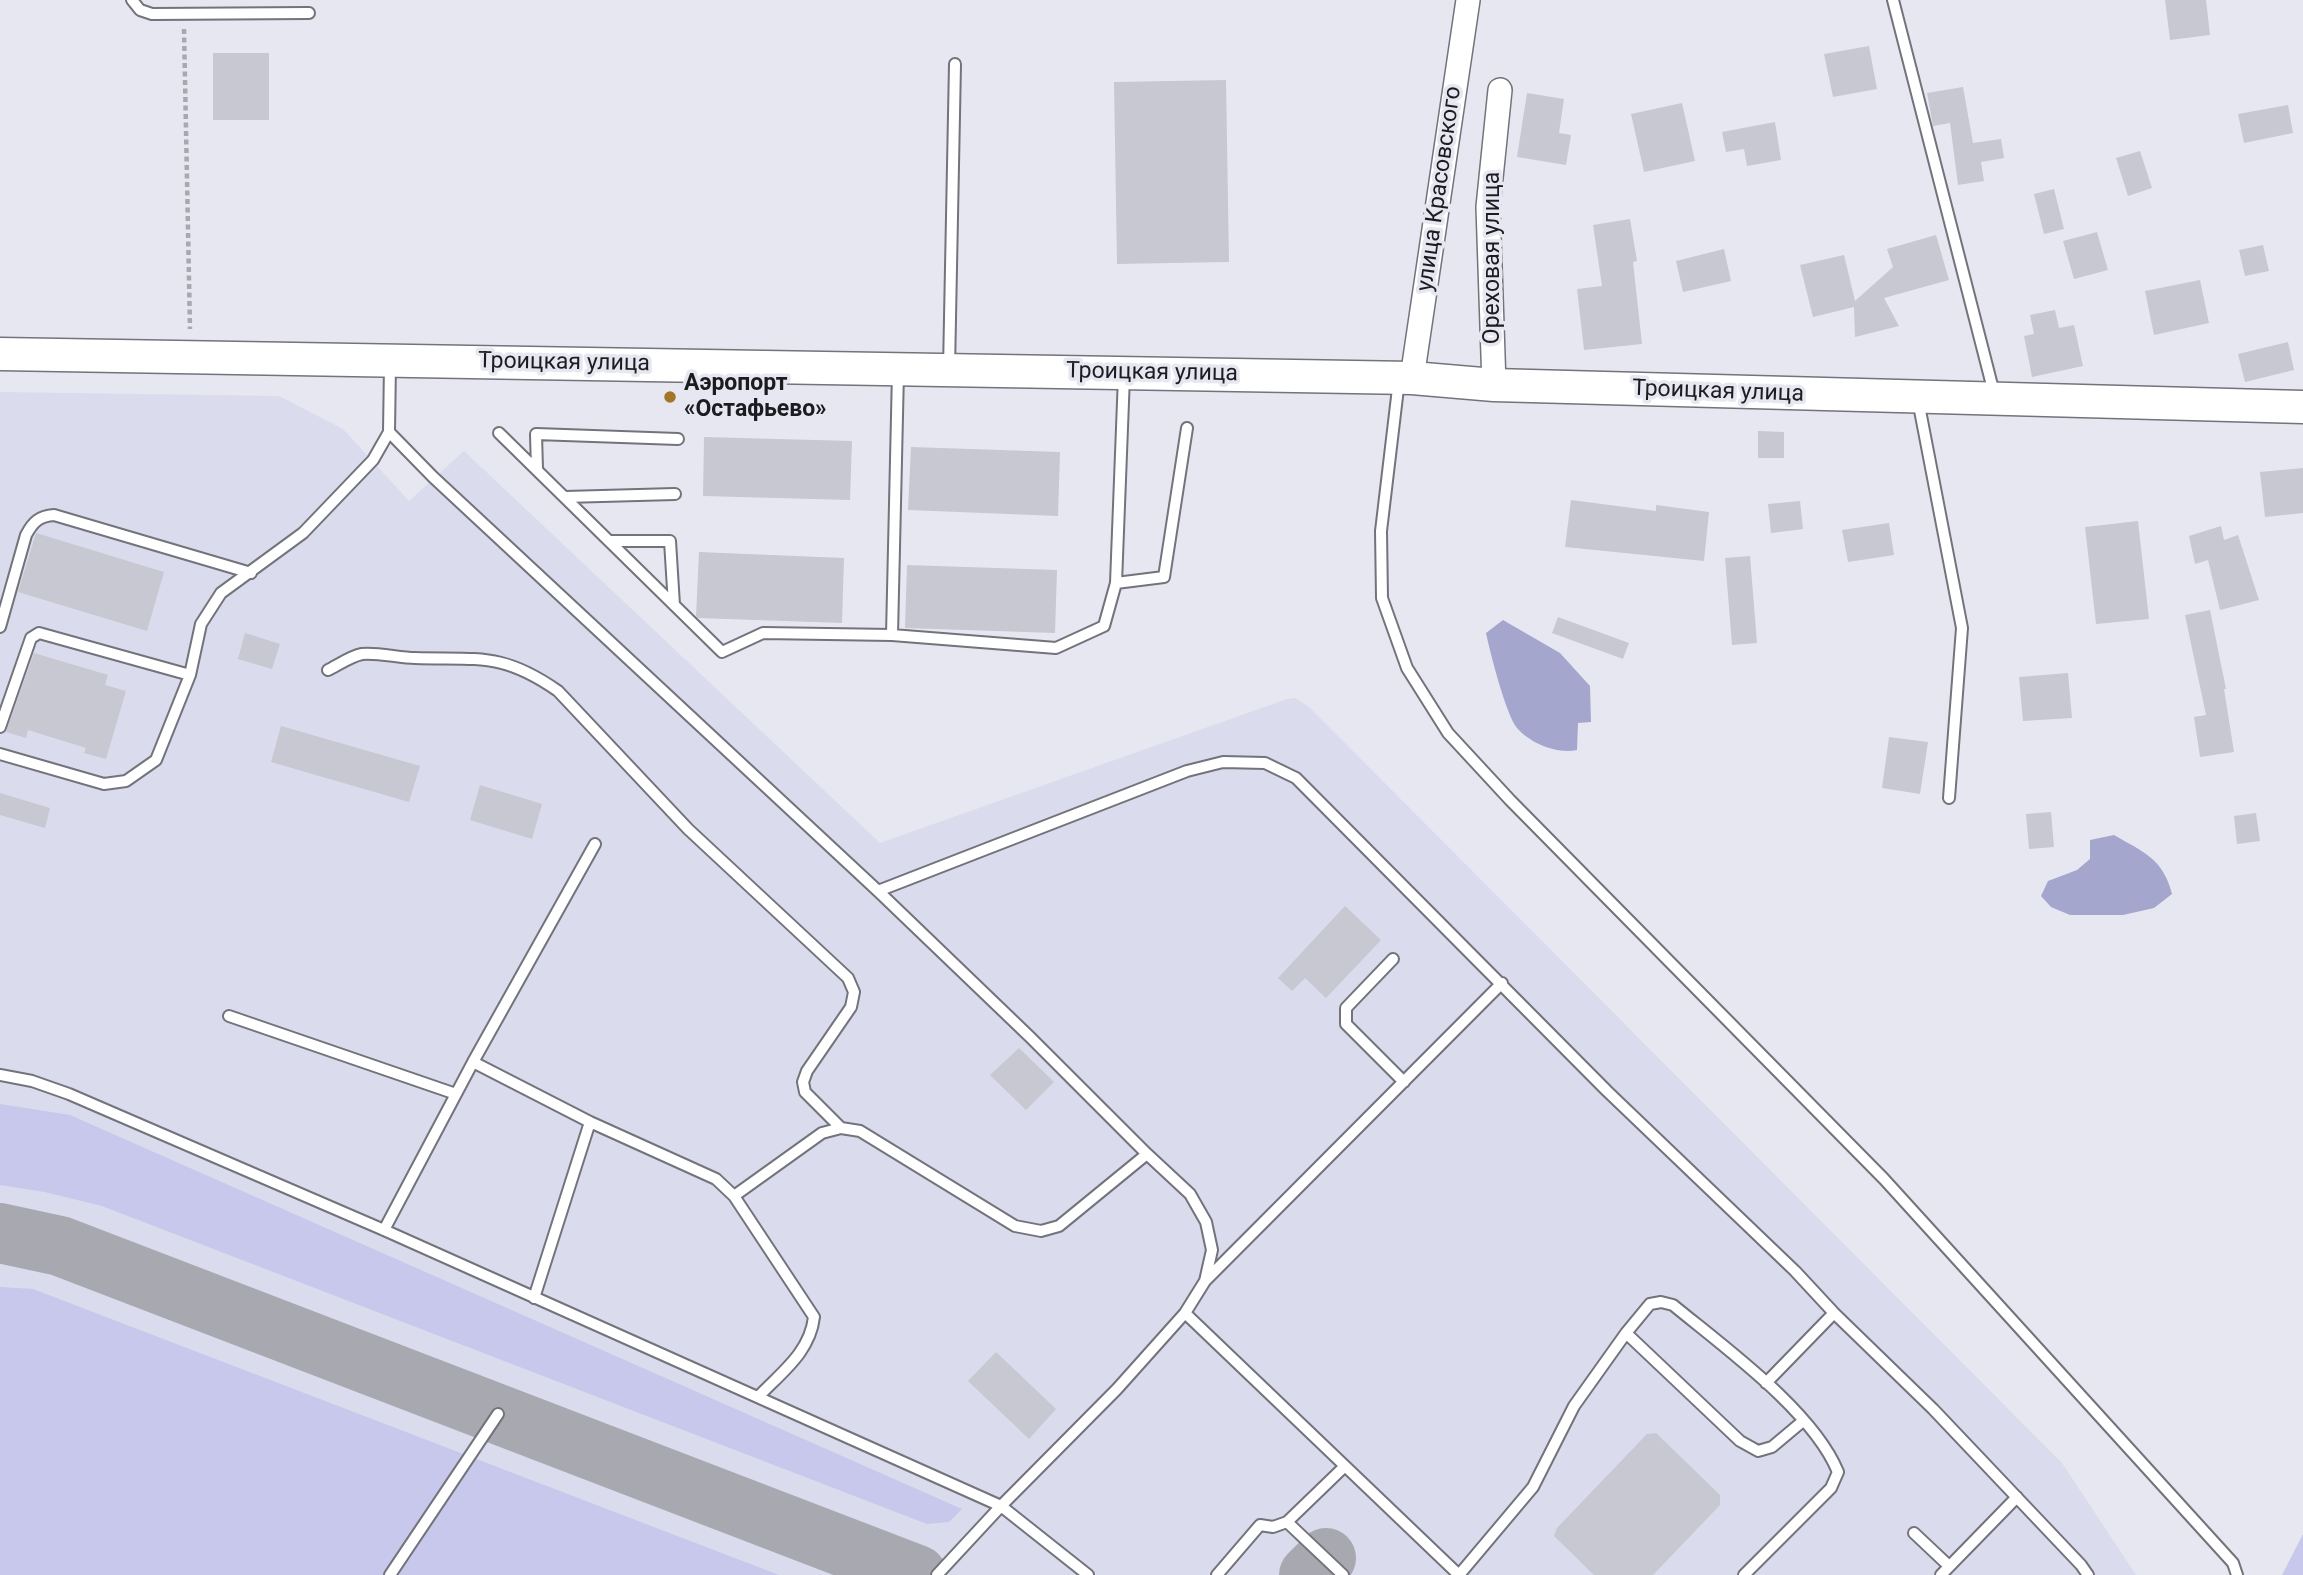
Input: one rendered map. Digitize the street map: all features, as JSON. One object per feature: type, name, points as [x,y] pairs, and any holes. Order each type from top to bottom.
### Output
[{"type":"street","name":"улица Красовского","points":[[1406,377],[1468,0]]},
{"type":"street","name":"Ореховая улица","points":[[1494,385],[1488,207],[1500,90]]},
{"type":"street","name":"Троицкая улица","points":[[0,354],[949,372],[1406,377],[1494,385],[2303,407]]},
{"type":"lane","points":[[132,0],[146,13],[309,13]]},
{"type":"lane","points":[[1893,0],[1996,399]]},
{"type":"lane","points":[[949,372],[955,64]]},
{"type":"lane","points":[[0,754],[104,784],[126,781],[156,760],[190,675],[201,624],[221,593],[303,533],[373,460],[389,432],[390,361]]},
{"type":"lane","points":[[892,635],[898,370]]},
{"type":"lane","points":[[499,433],[722,652],[763,633],[892,635],[1056,648],[1104,626],[1116,583],[1124,373]]},
{"type":"lane","points":[[1406,377],[1381,531],[1382,598],[1407,668],[1448,733],[1510,800],[1884,1179],[2233,1563],[2237,1575]]},
{"type":"lane","points":[[1918,397],[1962,628],[1949,798]]},
{"type":"lane","points":[[1116,583],[1164,576],[1187,428]]},
{"type":"lane","points":[[389,432],[443,487],[878,891],[1190,1194],[1206,1222],[1212,1250],[1205,1281]]},
{"type":"lane","points":[[537,469],[537,434],[678,439]]},
{"type":"lane","points":[[565,497],[675,494]]},
{"type":"lane","points":[[0,628],[6,588],[26,535],[33,523],[44,516],[54,515],[251,573]]},
{"type":"lane","points":[[609,541],[670,541],[674,605]]},
{"type":"lane","points":[[0,727],[31,638],[39,633],[190,675]]},
{"type":"lane","points":[[328,670],[362,654],[414,658],[483,658],[513,665],[558,691],[688,829],[848,978],[855,992],[850,1007],[807,1071],[803,1082],[806,1092],[841,1128]]},
{"type":"lane","points":[[878,891],[1187,771],[1223,762],[1265,764],[1296,778],[1607,1091],[1795,1271],[1834,1313],[1933,1409],[2088,1575]]},
{"type":"lane","points":[[384,1230],[473,1062],[595,844]]},
{"type":"lane","points":[[1393,959],[1346,1008],[1344,1017],[1346,1024],[1404,1082]]},
{"type":"lane","points":[[937,1575],[1001,1506],[1118,1389],[1185,1313],[1205,1281],[1502,983]]},
{"type":"lane","points":[[229,1016],[456,1094]]},
{"type":"lane","points":[[473,1062],[590,1122],[716,1179],[734,1196],[814,1317],[812,1333],[804,1348],[759,1396]]},
{"type":"lane","points":[[0,1075],[32,1081],[69,1094],[384,1230],[1001,1506],[1088,1575]]},
{"type":"lane","points":[[534,1298],[590,1122]]},
{"type":"lane","points":[[734,1196],[822,1133],[841,1128],[860,1131],[1016,1226],[1041,1231],[1059,1226],[1147,1154]]},
{"type":"lane","points":[[1185,1313],[1459,1575],[1533,1487],[1574,1406],[1626,1332],[1650,1304],[1673,1304],[1766,1382],[1830,1453],[1838,1472],[1831,1488],[1744,1575]]},
{"type":"lane","points":[[1766,1382],[1834,1313]]},
{"type":"lane","points":[[1626,1332],[1740,1441],[1758,1451],[1772,1447],[1803,1421]]},
{"type":"lane","points":[[390,1575],[498,1414]]},
{"type":"lane","points":[[1217,1575],[1260,1525],[1273,1527],[1287,1522],[1345,1466]]},
{"type":"lane","points":[[1914,1533],[1945,1571],[2017,1497]]},
{"type":"lane","points":[[1287,1522],[1343,1575]]},
{"type":"path","points":[[183,13],[190,329]]},
{"type":"shaded area","points":[[0,392],[279,396],[343,429],[409,501],[464,451],[880,843],[1295,698],[1309,707],[2062,1463],[2136,1575],[0,1575]]},
{"type":"shaded area","points":[[1503,620],[1560,653],[1590,686],[1591,722],[1578,723],[1577,750],[1553,749],[1537,743],[1523,734],[1513,721],[1499,683],[1486,633]]},
{"type":"shaded area","points":[[2114,835],[2143,852],[2157,864],[2172,894],[2154,908],[2123,915],[2070,915],[2051,907],[2041,896],[2048,881],[2077,870],[2090,859],[2090,840]]},
{"type":"shaded area","points":[[0,1104],[70,1115],[962,1509],[949,1522],[927,1524],[102,1206],[45,1192],[0,1185]]},
{"type":"shaded area","points":[[0,1287],[33,1289],[779,1575],[0,1575]]},
{"type":"shaded area","points":[[2303,1534],[2303,1575],[2282,1575]]},
{"type":"building","points":[[2165,0],[2206,0],[2210,35],[2170,40]]},
{"type":"building","points":[[1869,46],[1877,89],[1833,97],[1824,54]]},
{"type":"building","points":[[213,53],[269,53],[269,120],[213,120]]},
{"type":"building","points":[[1226,80],[1229,262],[1117,264],[1114,82]]},
{"type":"building","points":[[1963,87],[1973,143],[2001,139],[2004,158],[1981,162],[1984,181],[1958,185],[1950,123],[1933,126],[1927,93]]},
{"type":"building","points":[[1527,93],[1564,99],[1559,133],[1571,135],[1566,165],[1517,157]]},
{"type":"building","points":[[1682,103],[1695,161],[1644,172],[1631,114]]},
{"type":"building","points":[[2288,105],[2293,133],[2244,143],[2238,114]]},
{"type":"building","points":[[1775,122],[1781,160],[1747,166],[1744,149],[1726,152],[1722,132]]},
{"type":"building","points":[[2140,151],[2152,188],[2128,196],[2116,158]]},
{"type":"building","points":[[2054,189],[2064,229],[2044,234],[2034,194]]},
{"type":"building","points":[[1630,219],[1637,261],[1633,262],[1642,344],[1584,350],[1577,289],[1602,286],[1593,225]]},
{"type":"building","points":[[2097,232],[2108,270],[2074,279],[2063,241]]},
{"type":"building","points":[[1936,235],[1949,280],[1884,298],[1899,326],[1855,337],[1854,307],[1813,317],[1800,265],[1844,255],[1855,301],[1893,267],[1887,249]]},
{"type":"building","points":[[2263,245],[2269,271],[2245,276],[2239,250]]},
{"type":"building","points":[[1724,249],[1731,281],[1683,292],[1676,261]]},
{"type":"building","points":[[2200,280],[2209,323],[2154,335],[2145,291]]},
{"type":"building","points":[[2055,310],[2059,328],[2074,325],[2083,366],[2032,377],[2024,336],[2034,334],[2030,315]]},
{"type":"building","points":[[2288,342],[2294,370],[2245,382],[2238,354]]},
{"type":"building","points":[[1758,431],[1784,432],[1784,458],[1758,458]]},
{"type":"building","points":[[704,437],[852,441],[850,500],[703,496]]},
{"type":"building","points":[[911,447],[1060,452],[1058,516],[908,510]]},
{"type":"building","points":[[2303,468],[2303,513],[2265,517],[2260,472]]},
{"type":"building","points":[[1571,500],[1656,511],[1656,505],[1709,512],[1704,561],[1565,547]]},
{"type":"building","points":[[1800,501],[1803,529],[1771,533],[1768,504]]},
{"type":"building","points":[[2138,521],[2149,619],[2096,624],[2085,527]]},
{"type":"building","points":[[1889,523],[1894,555],[1848,562],[1842,530]]},
{"type":"building","points":[[2221,526],[2224,540],[2238,535],[2259,600],[2220,610],[2208,560],[2195,564],[2189,536]]},
{"type":"building","points":[[36,533],[164,572],[147,631],[18,592]]},
{"type":"building","points":[[699,552],[844,558],[842,623],[698,618]]},
{"type":"building","points":[[1750,556],[1757,643],[1732,645],[1725,558]]},
{"type":"building","points":[[907,565],[1057,570],[1055,633],[905,628]]},
{"type":"building","points":[[2210,610],[2226,689],[2234,752],[2200,757],[2194,717],[2206,715],[2185,615]]},
{"type":"building","points":[[1558,617],[1629,643],[1623,659],[1552,633]]},
{"type":"building","points":[[245,633],[280,644],[272,669],[238,659]]},
{"type":"building","points":[[34,653],[108,675],[105,685],[126,691],[106,759],[84,753],[86,748],[28,730],[26,738],[6,732]]},
{"type":"building","points":[[2068,673],[2072,718],[2023,721],[2019,677]]},
{"type":"building","points":[[281,726],[420,766],[409,802],[271,762]]},
{"type":"building","points":[[1889,737],[1928,742],[1920,794],[1882,788]]},
{"type":"building","points":[[480,785],[542,804],[532,839],[470,820]]},
{"type":"building","points":[[0,793],[50,808],[45,828],[0,815]]},
{"type":"building","points":[[2051,812],[2054,847],[2029,849],[2026,814]]},
{"type":"building","points":[[2256,813],[2260,841],[2237,844],[2234,816]]},
{"type":"building","points":[[1345,906],[1381,940],[1326,998],[1305,978],[1292,991],[1278,978]]},
{"type":"building","points":[[1019,1048],[1054,1082],[1026,1110],[990,1075]]},
{"type":"building","points":[[996,1352],[1056,1409],[1029,1439],[968,1381]]},
{"type":"building","points":[[1656,1433],[1720,1495],[1720,1505],[1653,1575],[1594,1575],[1554,1536],[1557,1528],[1647,1434]]},
{"type":"taxiway","points":[[0,1233],[60,1246],[917,1575]]},
{"type":"taxiway","points":[[1309,1575],[1326,1558]]},
{"type":"place","name":"Аэропорт «Остафьево»","points":[[670,397]]}]
